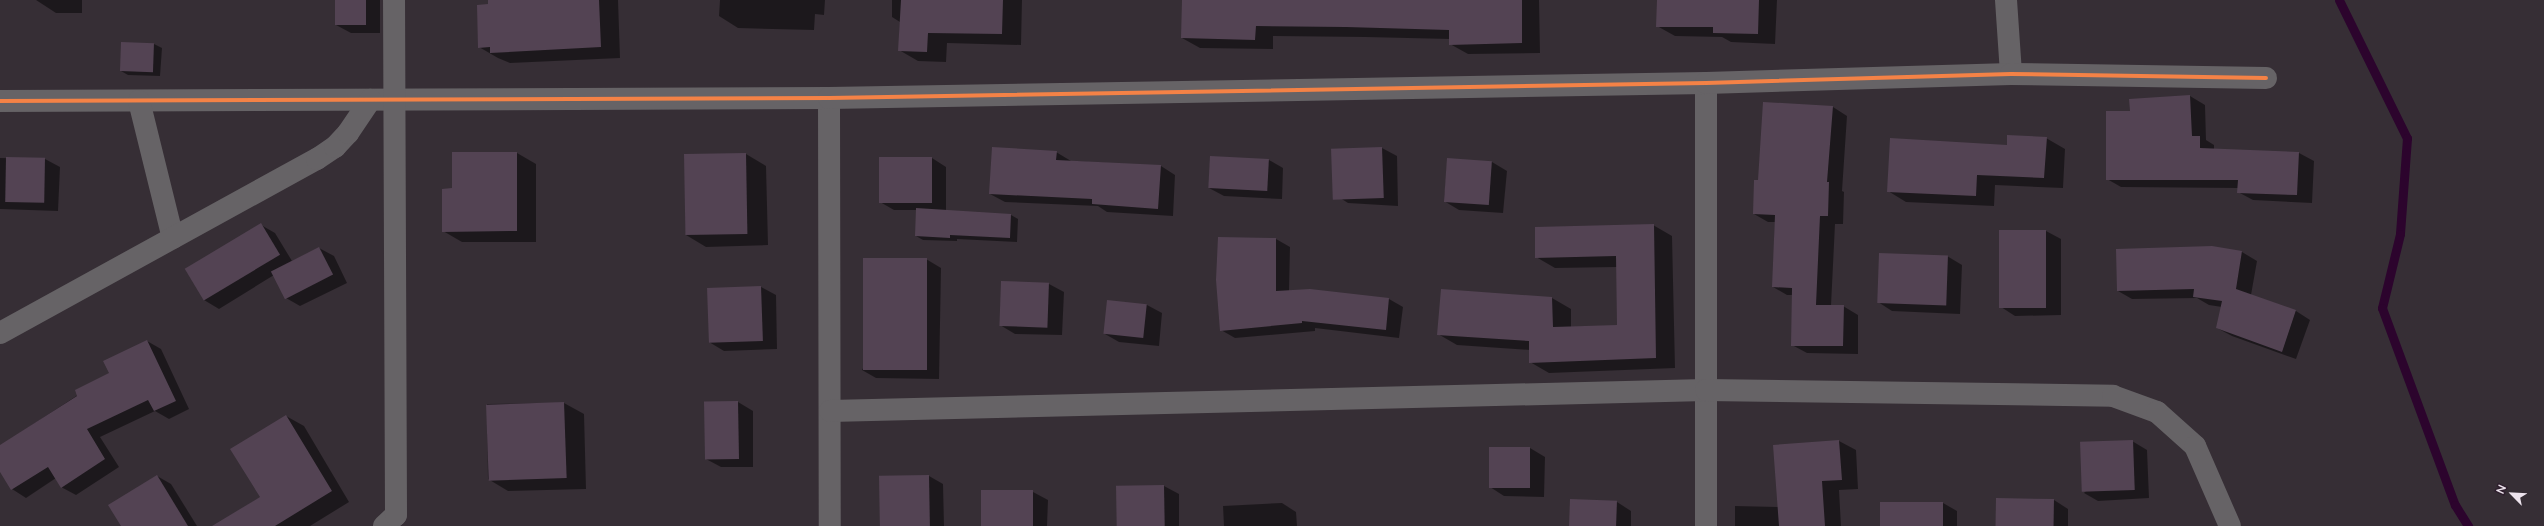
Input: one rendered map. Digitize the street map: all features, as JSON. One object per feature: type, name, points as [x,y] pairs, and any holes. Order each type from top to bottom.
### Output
[{"type":"street","points":[[384,526],[396,515],[394,0]]},
{"type":"street","points":[[2006,0],[2011,74]]},
{"type":"street","points":[[0,101],[394,101],[829,98],[1706,83],[2011,74],[2266,78]]},
{"type":"street","points":[[1706,83],[1706,526]]},
{"type":"street","points":[[829,98],[830,526]]},
{"type":"street","points":[[0,333],[317,159],[335,147],[348,133],[370,100]]},
{"type":"street","points":[[139,101],[173,238]]},
{"type":"street","points":[[830,411],[1706,390],[2113,396],[2157,412],[2195,446],[2230,526]]},
{"type":"building","points":[[335,0],[366,0],[366,25],[335,25]]},
{"type":"building","points":[[488,0],[599,0],[601,47],[490,53],[490,47],[478,48],[477,5],[488,4]]},
{"type":"building","points":[[901,0],[1003,0],[1002,34],[928,33],[927,52],[898,51]]},
{"type":"building","points":[[1182,0],[1522,0],[1522,43],[1449,45],[1449,30],[1346,27],[1256,26],[1255,40],[1181,38]]},
{"type":"building","points":[[1657,0],[1759,0],[1758,34],[1713,33],[1713,27],[1656,27]]},
{"type":"building","points":[[121,42],[154,43],[153,72],[120,71]]},
{"type":"building","points":[[2190,95],[2192,136],[2200,136],[2200,148],[2299,152],[2297,195],[2237,193],[2238,180],[2106,180],[2106,111],[2130,111],[2129,99]]},
{"type":"building","points":[[1763,102],[1833,106],[1827,182],[1829,182],[1828,216],[1820,216],[1816,305],[1844,305],[1843,346],[1791,346],[1792,288],[1772,287],[1775,215],[1753,214],[1754,180],[1758,180]]},
{"type":"building","points":[[2007,135],[2047,137],[2044,178],[1977,175],[1976,196],[1887,192],[1890,138],[2007,145]]},
{"type":"building","points":[[992,147],[1057,151],[1056,160],[1161,165],[1158,209],[1092,204],[1092,199],[989,194]]},
{"type":"building","points":[[1382,147],[1384,198],[1333,200],[1331,149]]},
{"type":"building","points":[[452,152],[517,152],[517,231],[442,232],[442,189],[452,188]]},
{"type":"building","points":[[746,153],[747,234],[685,235],[684,154]]},
{"type":"building","points":[[1210,156],[1269,159],[1267,191],[1208,188]]},
{"type":"building","points":[[6,157],[45,158],[44,203],[5,202]]},
{"type":"building","points":[[879,157],[932,157],[932,203],[879,203]]},
{"type":"building","points":[[1447,158],[1492,161],[1489,205],[1444,202]]},
{"type":"building","points":[[916,208],[1011,214],[1010,238],[950,235],[950,238],[915,236]]},
{"type":"building","points":[[261,223],[280,255],[204,301],[185,269]]},
{"type":"building","points":[[1654,224],[1656,358],[1529,363],[1529,341],[1437,335],[1441,289],[1552,297],[1553,327],[1617,325],[1616,256],[1535,258],[1535,227]]},
{"type":"building","points":[[1999,230],[2046,230],[2046,308],[1999,308]]},
{"type":"building","points":[[1218,237],[1276,238],[1276,291],[1310,289],[1389,298],[1386,330],[1302,321],[1302,323],[1220,331],[1216,280]]},
{"type":"building","points":[[2212,246],[2242,251],[2236,289],[2296,310],[2282,352],[2216,328],[2222,301],[2193,297],[2194,289],[2117,291],[2116,249]]},
{"type":"building","points":[[319,247],[333,275],[285,299],[271,272]]},
{"type":"building","points":[[1879,253],[1948,255],[1946,305],[1877,303]]},
{"type":"building","points":[[863,258],[927,258],[927,370],[863,370]]},
{"type":"building","points":[[1001,281],[1049,283],[1047,328],[999,326]]},
{"type":"building","points":[[761,286],[763,341],[709,343],[707,288]]},
{"type":"building","points":[[1107,300],[1147,304],[1143,338],[1103,334]]},
{"type":"building","points":[[147,340],[176,401],[154,411],[148,400],[87,429],[105,459],[61,488],[48,467],[11,490],[0,472],[0,445],[77,396],[75,390],[109,373],[103,361]]},
{"type":"building","points":[[738,401],[739,459],[705,460],[704,402]]},
{"type":"building","points":[[564,402],[567,478],[489,481],[486,405]]},
{"type":"building","points":[[286,415],[332,491],[275,526],[212,526],[260,497],[230,449]]},
{"type":"building","points":[[1839,440],[1842,480],[1822,481],[1825,526],[1779,526],[1773,445]]},
{"type":"building","points":[[2133,440],[2135,490],[2082,492],[2080,442]]},
{"type":"building","points":[[1489,447],[1530,447],[1530,488],[1489,488]]},
{"type":"building","points":[[157,475],[188,526],[121,526],[108,505]]},
{"type":"building","points":[[929,475],[930,526],[880,526],[879,476]]},
{"type":"building","points":[[1164,485],[1165,526],[1117,526],[1116,486]]},
{"type":"building","points":[[981,490],[1033,490],[1033,526],[981,526]]},
{"type":"building","points":[[1996,498],[2054,499],[2054,526],[1996,526]]},
{"type":"building","points":[[1570,499],[1617,501],[1616,526],[1569,526]]},
{"type":"building","points":[[1880,502],[1943,502],[1943,526],[1880,526]]},
{"type":"waterway","points":[[2339,0],[2407,138],[2400,234],[2382,308],[2455,505],[2468,526]]},
{"type":"cycle path","points":[[0,101],[829,98],[1706,83],[2011,74],[2266,78]]}]
